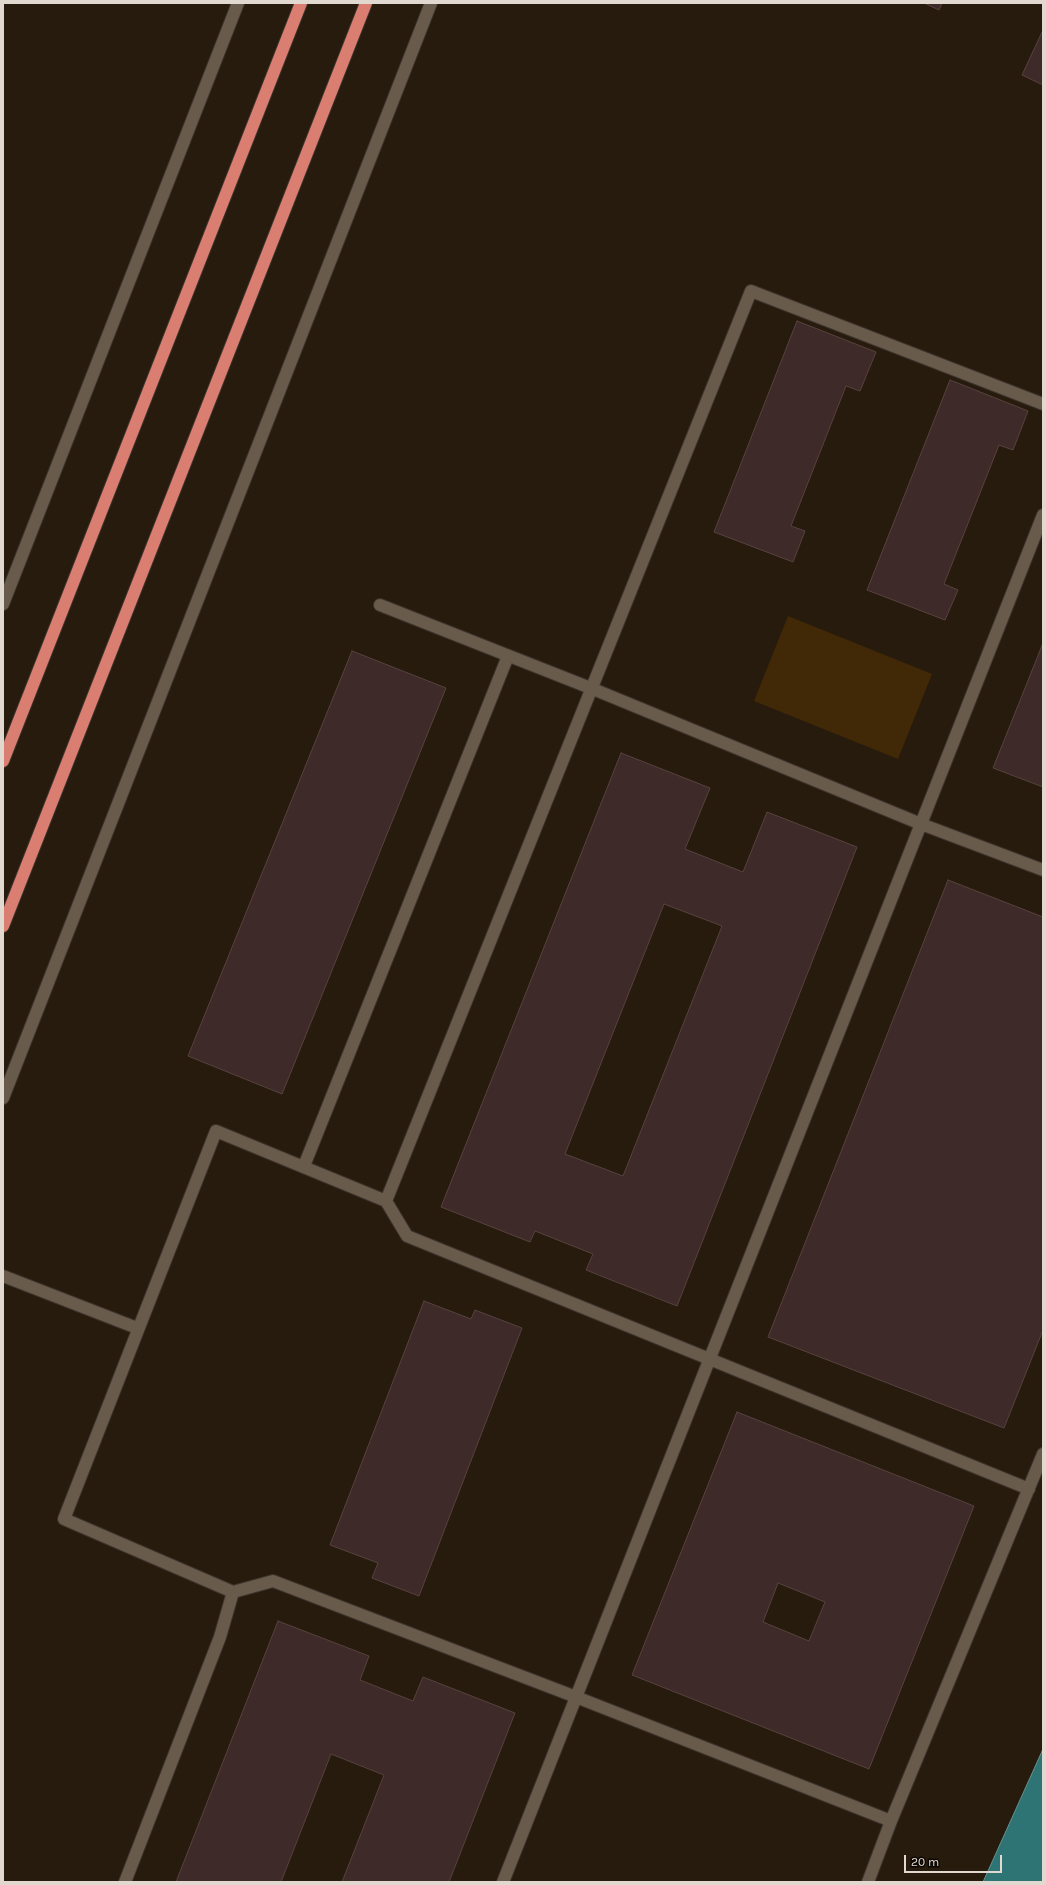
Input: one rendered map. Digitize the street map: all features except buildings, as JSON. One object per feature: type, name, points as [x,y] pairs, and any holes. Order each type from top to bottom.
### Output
[{"type":"highway","points":[[3,760],[301,3]]},
{"type":"highway","points":[[3,926],[366,3]]},
{"type":"street","points":[[3,604],[238,3]]},
{"type":"street","points":[[3,1098],[432,3]]},
{"type":"street","points":[[386,1201],[751,291],[1043,404]]},
{"type":"street","points":[[503,1882],[1043,515]]},
{"type":"street","points":[[380,606],[592,689],[921,824],[1043,870]]},
{"type":"street","points":[[304,1166],[508,656]]},
{"type":"street","points":[[891,1821],[576,1697],[273,1581],[234,1592],[64,1520],[216,1131],[386,1201],[407,1236],[1029,1490]]},
{"type":"street","points":[[3,1276],[138,1328]]},
{"type":"street","points":[[868,1882],[891,1821],[1043,1454]]},
{"type":"street","points":[[125,1882],[220,1637],[234,1592]]},
{"type":"shaded area","points":[[788,616],[932,674],[898,759],[754,701]]},
{"type":"water","points":[[1043,1749],[1043,1882],[983,1882]]}]
